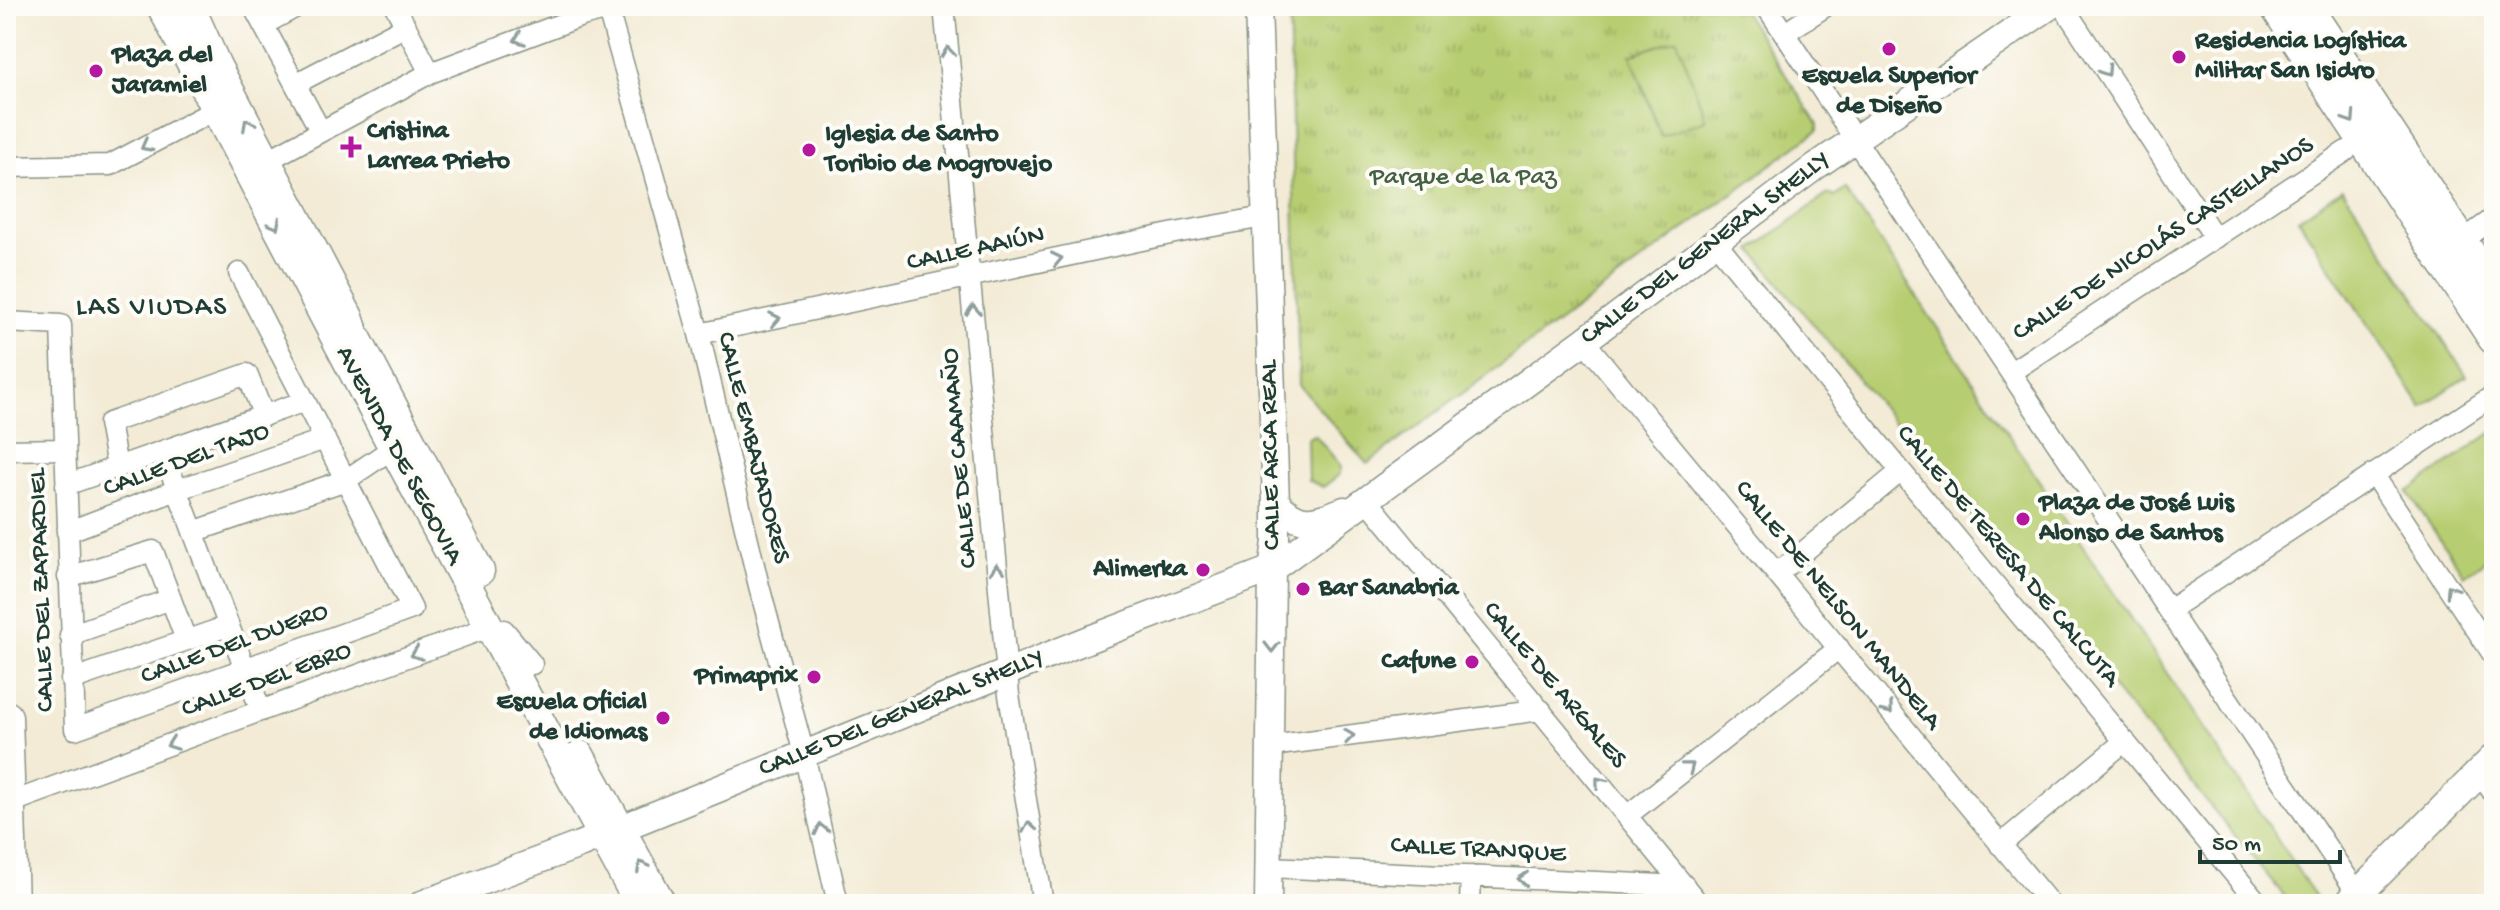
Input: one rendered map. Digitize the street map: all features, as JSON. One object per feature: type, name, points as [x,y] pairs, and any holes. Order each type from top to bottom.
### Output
[{"type":"main road","name":"AVENIDA DE SEGOVIA","points":[[161,6],[215,110],[257,166],[349,317],[354,332],[532,664],[612,831],[639,904]]},
{"type":"main road","name":"AVENIDA DE SEGOVIA","points":[[190,6],[257,166],[393,448],[489,627],[612,831],[662,904]]},
{"type":"main road","points":[[2276,6],[2494,338]]},
{"type":"main road","points":[[2305,6],[2494,291]]},
{"type":"main road","points":[[6,717],[12,904]]},
{"type":"main road","points":[[2359,901],[2489,779]]},
{"type":"street","points":[[253,6],[320,130]]},
{"type":"street","points":[[263,25],[298,6]]},
{"type":"street","points":[[395,6],[430,73]]},
{"type":"street","name":"CALLE DE CAAMAÑO","points":[[944,6],[1007,672],[1018,762],[1043,904]]},
{"type":"street","name":"CALLE ARCA REAL","points":[[1258,6],[1276,502],[1272,569],[1268,904]]},
{"type":"street","points":[[1766,6],[2359,901]]},
{"type":"street","points":[[1785,33],[1826,6]]},
{"type":"street","name":"CALLE DEL GENERAL SHELLY","points":[[422,904],[1272,569],[1855,139],[2050,6]]},
{"type":"street","points":[[2063,6],[2215,238]]},
{"type":"street","points":[[257,166],[430,73],[611,7]]},
{"type":"street","name":"CALLE EMBAJADORES","points":[[611,7],[699,334],[759,586],[804,754],[838,904]]},
{"type":"street","points":[[295,84],[406,26]]},
{"type":"street","points":[[6,167],[110,165],[215,110]]},
{"type":"street","name":"CALLE DE NICOLÁS CASTELLANOS","points":[[2011,372],[2346,151]]},
{"type":"street","name":"CALLE AAIÚN","points":[[699,334],[1264,217]]},
{"type":"street","points":[[2462,241],[2494,218]]},
{"type":"street","name":"CALLE DE TERESA DE CALCUTA","points":[[1716,243],[2259,904]]},
{"type":"street","points":[[239,273],[346,480]]},
{"type":"street","name":"CALLE DEL ZAPARDIEL","points":[[6,322],[61,325],[75,729]]},
{"type":"street","name":"CALLE DE NELSON MANDELA","points":[[1584,341],[2050,904]]},
{"type":"street","points":[[117,467],[109,423],[247,374],[264,416]]},
{"type":"street","points":[[2169,610],[2494,395]]},
{"type":"street","points":[[66,485],[305,401]]},
{"type":"street","name":"CALLE DEL TAJO","points":[[67,532],[325,439]]},
{"type":"street","points":[[193,532],[346,480],[393,448]]},
{"type":"street","name":"CALLE DEL ZAPARDIEL","points":[[6,450],[64,449]]},
{"type":"street","points":[[163,452],[261,711]]},
{"type":"street","points":[[1777,574],[1901,471]]},
{"type":"street","points":[[2373,474],[2494,656]]},
{"type":"street","name":"CALLE DEL DUERO","points":[[75,729],[412,609],[346,480]]},
{"type":"street","name":"CALLE DEL GENERAL SHELLY","points":[[1276,502],[1287,514],[1309,521],[1368,501]]},
{"type":"street","name":"CALLE DE ARGALES","points":[[1368,501],[1699,904]]},
{"type":"street","points":[[68,577],[153,551],[186,640]]},
{"type":"street","points":[[70,635],[171,599]]},
{"type":"street","points":[[71,680],[228,626]]},
{"type":"street","points":[[489,627],[504,630],[532,664]]},
{"type":"street","name":"CALLE DEL EBRO","points":[[7,804],[489,627]]},
{"type":"street","points":[[1628,815],[1839,648]]},
{"type":"street","points":[[1271,746],[1541,710]]},
{"type":"street","points":[[2000,845],[2125,741]]},
{"type":"street","name":"CALLE TRANQUE","points":[[1269,867],[1685,886]]},
{"type":"street","points":[[1470,904],[1471,876]]},
{"type":"green space","name":"Parque de la Paz","points":[[1289,6],[1740,6],[1818,124],[1818,130],[1367,464],[1299,385]]},
{"type":"green space","points":[[1677,39],[1706,120],[1661,136],[1631,55]]},
{"type":"green space","name":"Plaza de José Luis Alonso de Santos","points":[[1845,189],[2317,899],[2311,904],[2291,904],[1752,250],[1828,194],[1834,197]]},
{"type":"green space","points":[[2343,189],[2467,376],[2422,407],[2298,219]]},
{"type":"green space","points":[[2494,431],[2494,554],[2464,575],[2408,492]]},
{"type":"green space","points":[[1315,435],[1341,466],[1340,474],[1323,487],[1308,480],[1307,438]]},
{"type":"place","name":"Escuela Superior de Diseño","points":[[1889,49]]},
{"type":"place","name":"Residencia Logística Militar San Isidro","points":[[2179,57]]},
{"type":"place","name":"Plaza del Jaramiel","points":[[96,71]]},
{"type":"place","name":"Cristina Larrea Prieto","points":[[351,147]]},
{"type":"place","name":"Iglesia de Santo Toribio de Mogrovejo","points":[[809,150]]},
{"type":"place","name":"Plaza de José Luis Alonso de Santos","points":[[2023,519]]},
{"type":"place","name":"Alimerka","points":[[1203,570]]},
{"type":"place","name":"Bar Sanabria","points":[[1303,589]]},
{"type":"place","name":"Cafune","points":[[1472,662]]},
{"type":"place","name":"Primaprix","points":[[814,677]]},
{"type":"place","name":"Escuela Oficial de Idiomas","points":[[663,718]]},
{"type":"district","name":"LAS VIUDAS","points":[[152,308]]}]
